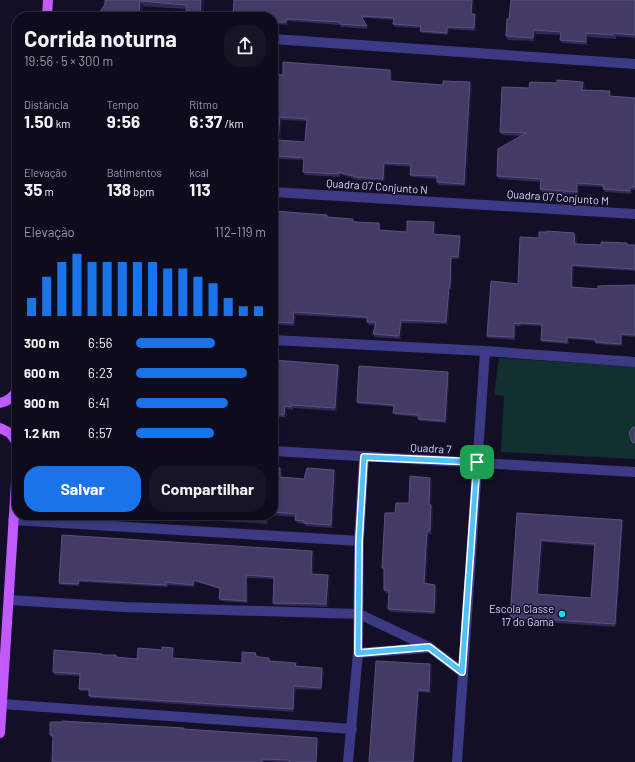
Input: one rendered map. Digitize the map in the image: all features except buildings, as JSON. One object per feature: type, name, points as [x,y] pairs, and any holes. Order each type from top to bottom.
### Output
[{"type":"main road","points":[[47,12],[48,0]]},
{"type":"main road","points":[[0,403],[6,402],[12,398]]},
{"type":"main road","points":[[0,428],[10,433],[12,436]]},
{"type":"main road","points":[[0,733],[13,520]]},
{"type":"street","points":[[278,39],[635,64]]},
{"type":"street","name":"Quadra 07 Conjunto N","points":[[278,192],[479,204]]},
{"type":"street","name":"Quadra 07 Conjunto M","points":[[479,204],[635,214]]},
{"type":"street","points":[[278,340],[485,351],[635,362]]},
{"type":"street","points":[[456,762],[485,351]]},
{"type":"street","name":"Quadra 7","points":[[278,451],[635,472]]},
{"type":"street","points":[[348,762],[358,653],[359,541],[364,457]]},
{"type":"street","points":[[13,520],[359,541]]},
{"type":"street","points":[[9,600],[124,607],[359,614],[429,647],[462,672]]},
{"type":"street","points":[[358,653],[429,647]]},
{"type":"street","points":[[2,704],[352,729]]},
{"type":"green space","points":[[499,358],[635,367],[635,459],[501,452],[504,396],[494,395]]},
{"type":"place","name":"Escola Classe 17 do Gama","points":[[562,614]]},
{"type":"route","points":[[364,457],[477,462],[462,672],[429,647],[358,653],[359,541],[364,457]]}]
